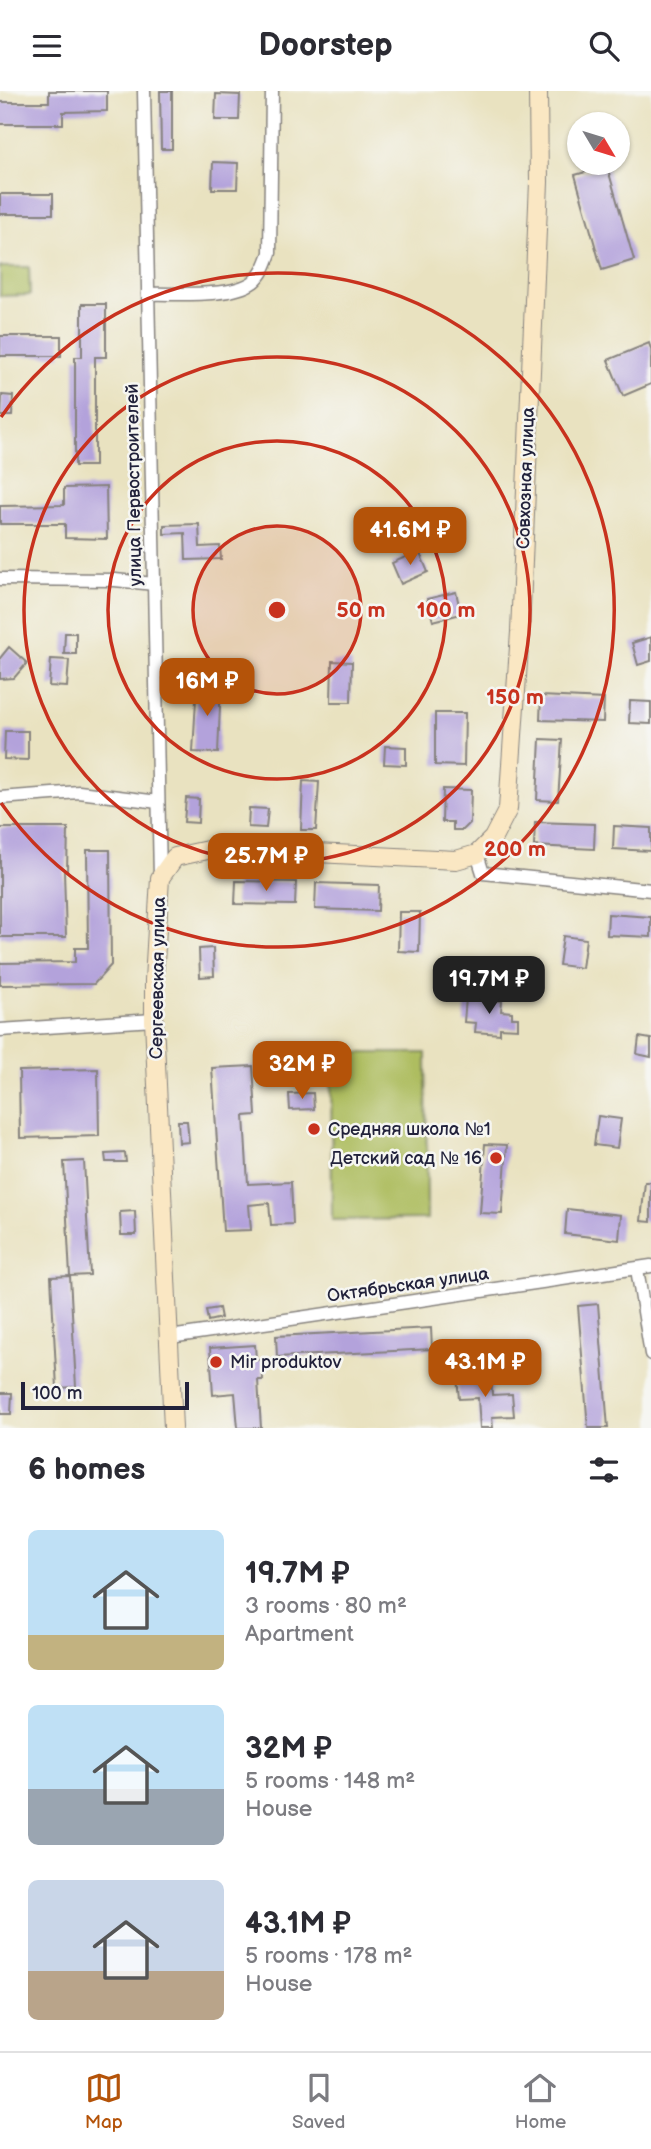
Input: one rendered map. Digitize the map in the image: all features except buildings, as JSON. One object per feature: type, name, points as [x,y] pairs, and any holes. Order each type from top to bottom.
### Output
[{"type":"main road","name":"Совхозная улица","points":[[477,854],[494,838],[509,809],[520,632],[539,182],[538,91]]},
{"type":"main road","name":"Сергеевская улица","points":[[173,1428],[154,1020],[160,878],[175,857],[217,848],[456,860],[477,854]]},
{"type":"street","name":"улица Первостроителей","points":[[144,91],[160,878]]},
{"type":"street","points":[[148,294],[212,292],[240,288],[254,281],[265,268],[270,253],[272,91]]},
{"type":"street","points":[[0,579],[116,580],[154,584]]},
{"type":"street","points":[[0,798],[79,792],[158,802]]},
{"type":"street","points":[[477,854],[482,873],[651,890]]},
{"type":"street","points":[[0,1030],[154,1020]]},
{"type":"street","name":"Октябрьская улица","points":[[170,1337],[651,1266]]},
{"type":"street","points":[[637,1269],[651,1354]]},
{"type":"green space","points":[[0,267],[29,267],[30,295],[0,296]]},
{"type":"green space","points":[[331,1053],[426,1053],[427,1219],[332,1220]]},
{"type":"place","name":"Средняя школа №1","points":[[314,1129]]},
{"type":"place","name":"Детский сад № 16","points":[[496,1158]]},
{"type":"place","name":"Mir produktov","points":[[216,1362]]}]
